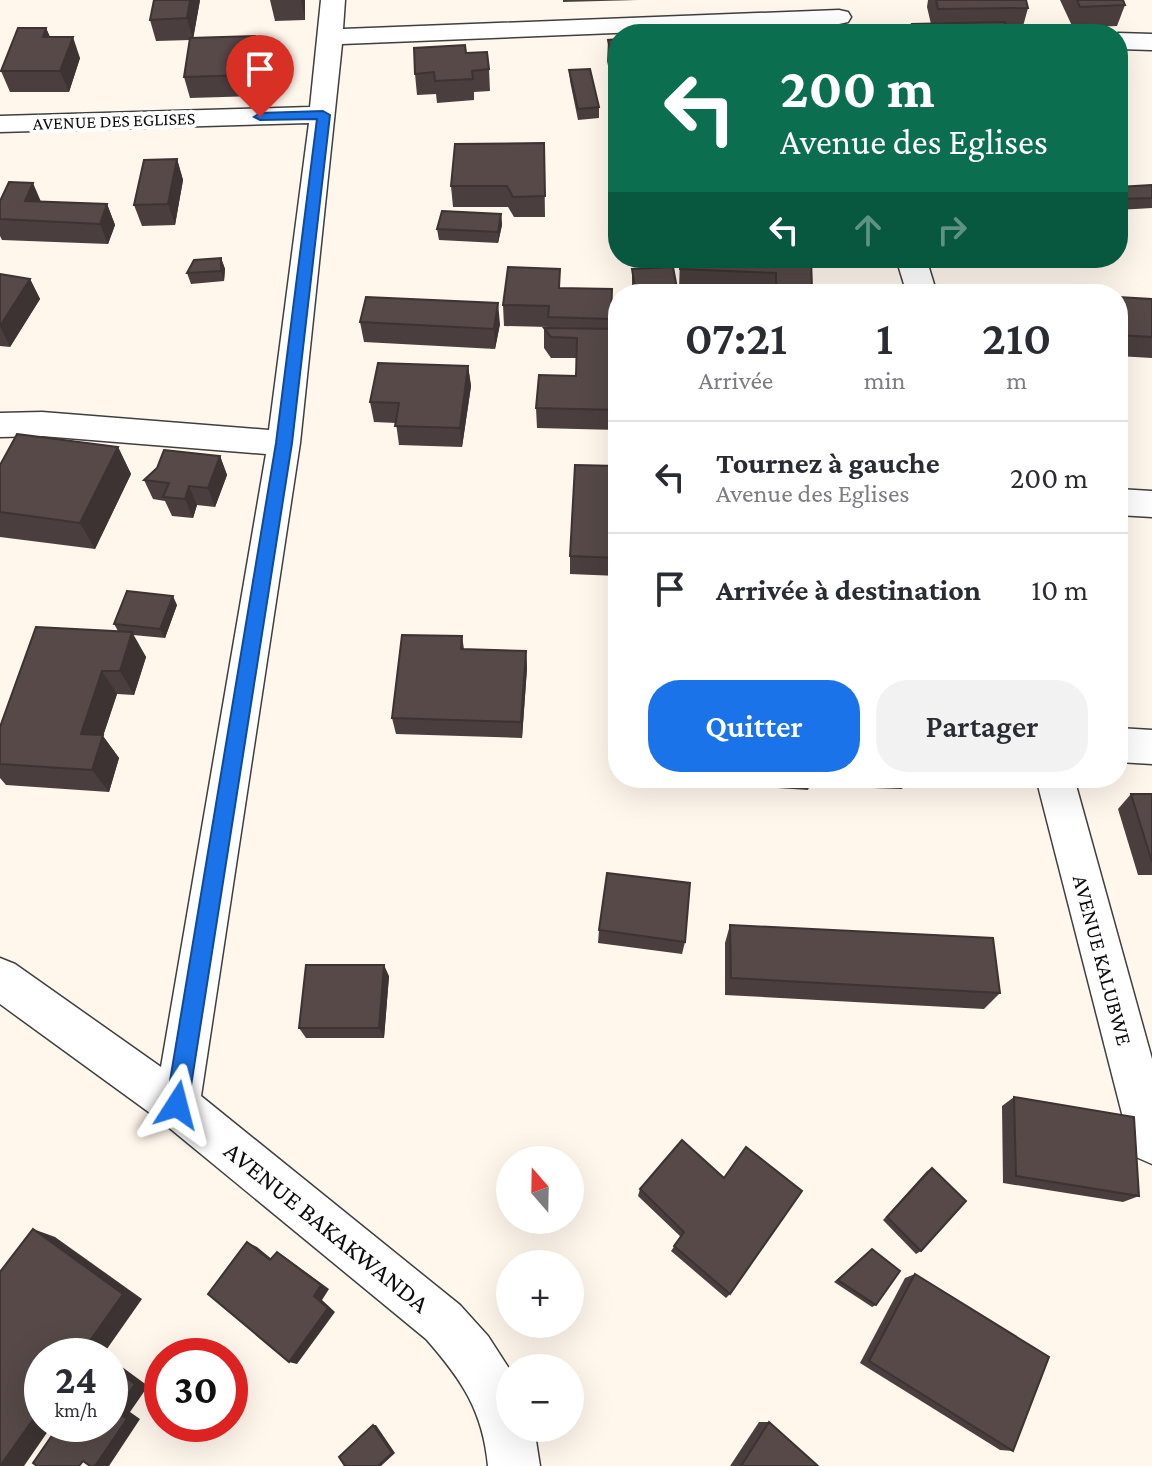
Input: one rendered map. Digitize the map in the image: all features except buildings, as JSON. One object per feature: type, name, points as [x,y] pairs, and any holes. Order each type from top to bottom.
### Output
[{"type":"street","points":[[177,1105],[284,443],[323,115],[333,0]]},
{"type":"street","points":[[661,24],[839,17]]},
{"type":"street","points":[[331,37],[608,26]]},
{"type":"street","points":[[1128,41],[1152,42]]},
{"type":"street","name":"AVENUE DES EGLISES","points":[[0,124],[323,115]]},
{"type":"street","points":[[0,425],[42,424],[284,443]]},
{"type":"street","points":[[1128,503],[1152,504]]},
{"type":"street","points":[[1128,746],[1152,747]]},
{"type":"street","name":"AVENUE KALUBWE","points":[[1058,788],[1139,1042],[1152,1141]]},
{"type":"street","name":"AVENUE BAKAKWANDA","points":[[0,979],[177,1105],[431,1312],[458,1338],[497,1393],[513,1443],[514,1466]]},
{"type":"route","points":[[177,1105],[284,443],[323,115],[260,117]]}]
